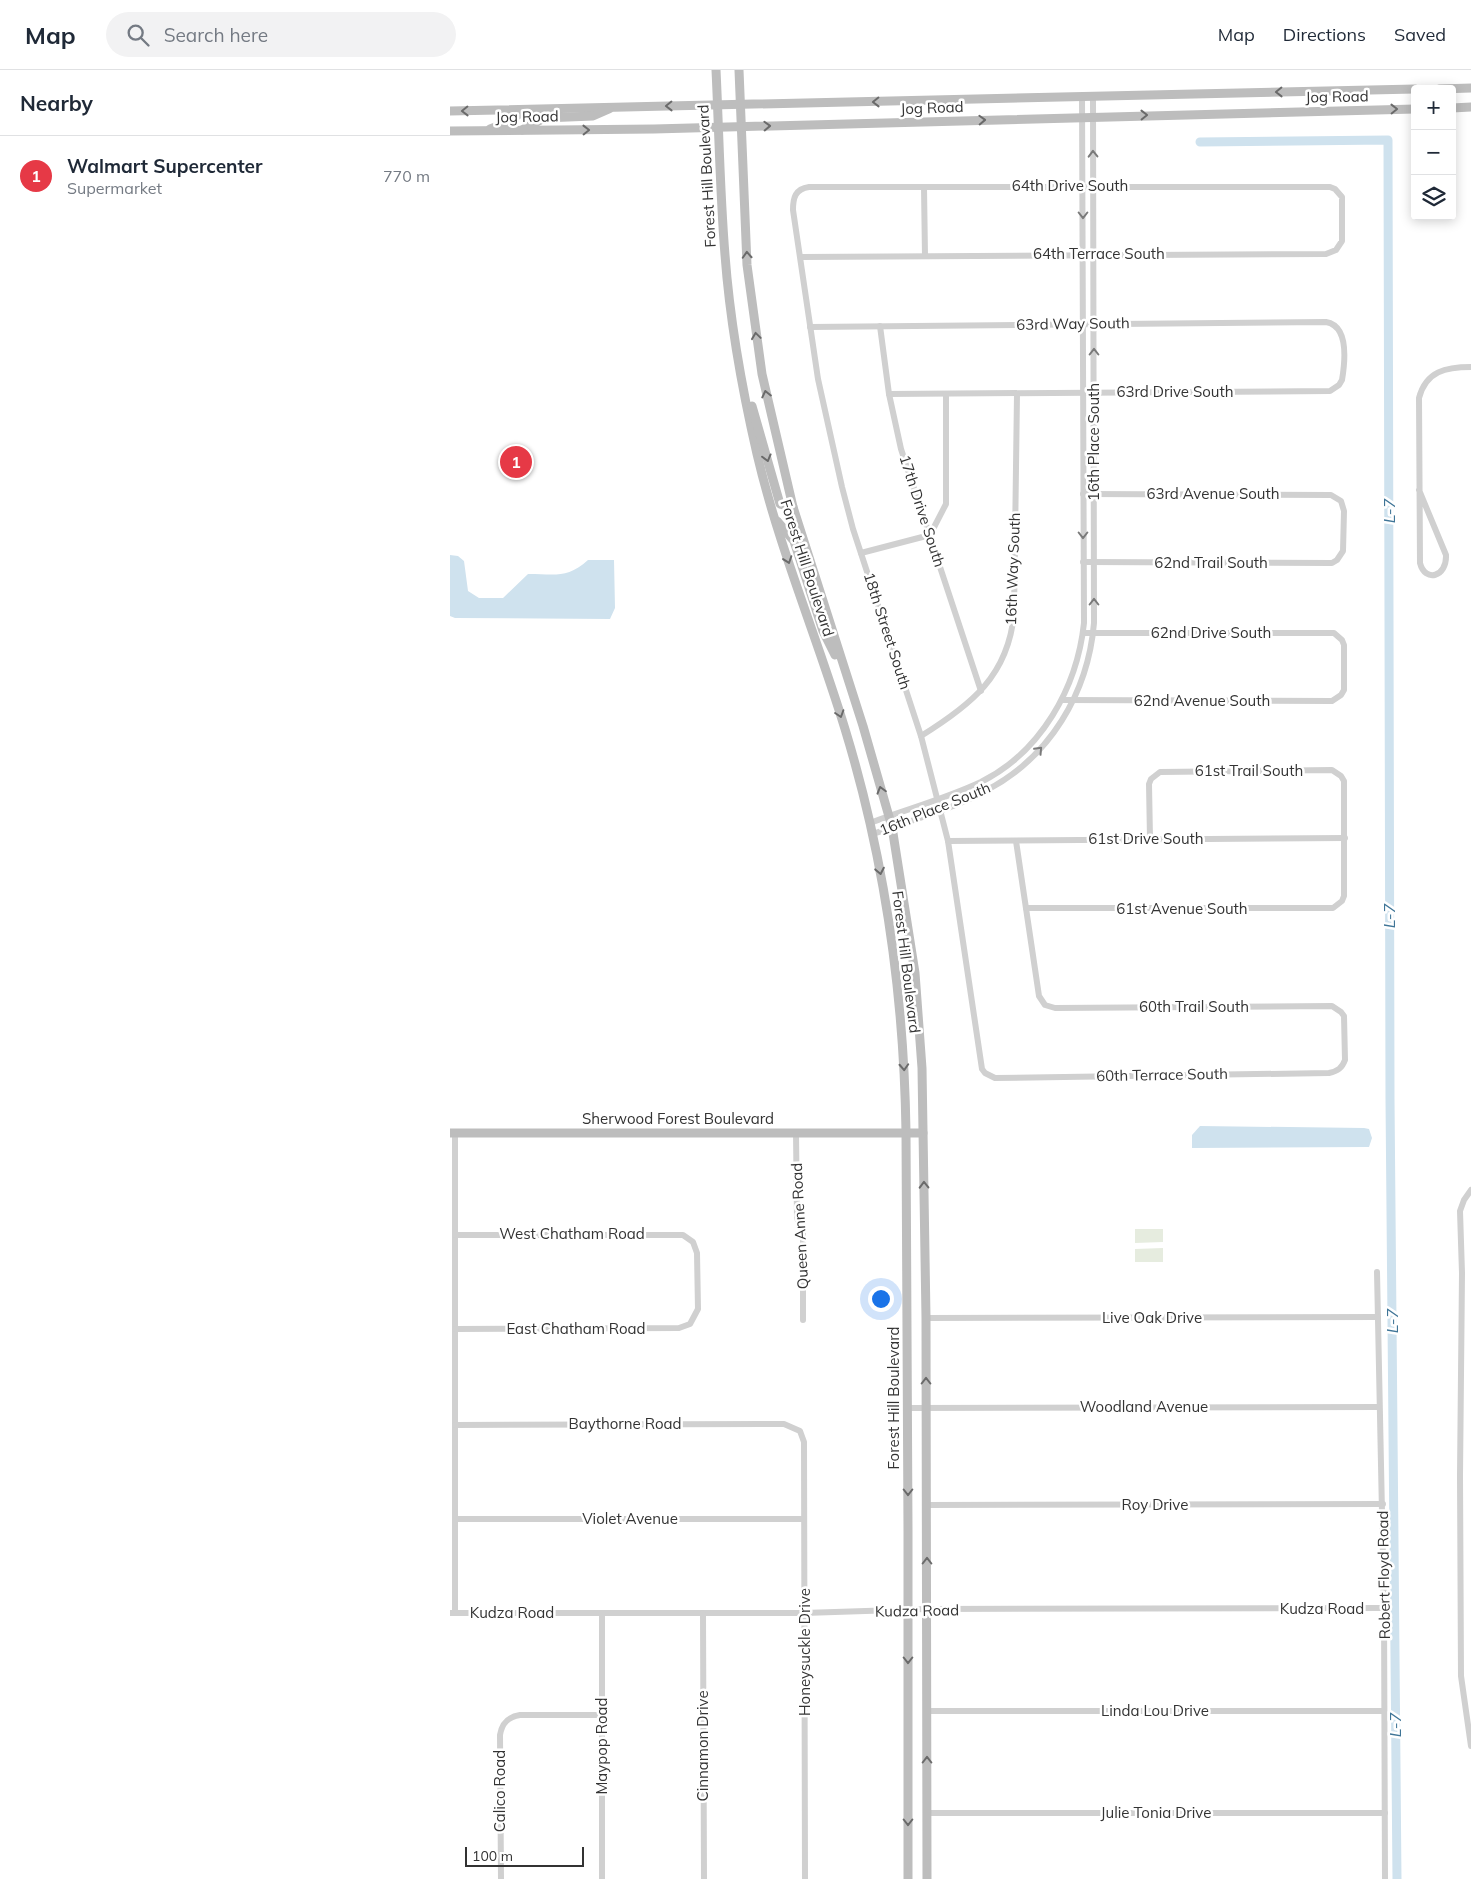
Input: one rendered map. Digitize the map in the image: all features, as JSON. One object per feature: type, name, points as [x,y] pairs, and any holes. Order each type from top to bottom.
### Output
[{"type":"main road","name":"Forest Hill Boulevard","points":[[716,70],[725,258],[733,328],[742,378],[758,456],[775,519],[845,730],[870,822],[897,978],[905,1073],[906,1132],[909,1611],[908,1879]]},
{"type":"main road","name":"Forest Hill Boulevard","points":[[738,70],[752,304],[762,374],[793,507],[892,827],[915,974],[922,1068],[926,1318],[927,1879]]},
{"type":"main road","points":[[1456,88],[1471,88]]},
{"type":"main road","name":"Jog Road","points":[[450,111],[1411,89]]},
{"type":"main road","points":[[521,131],[544,118],[593,116],[614,107]]},
{"type":"main road","points":[[1456,108],[1471,107]]},
{"type":"main road","name":"Jog Road","points":[[450,131],[718,128],[1082,116],[1411,109]]},
{"type":"main road","points":[[485,131],[509,122],[524,110]]},
{"type":"main road","points":[[742,378],[761,433],[780,504],[793,507]]},
{"type":"main road","points":[[775,519],[794,541],[824,631],[836,655],[841,659]]},
{"type":"main road","name":"Sherwood Forest Boulevard","points":[[452,1134],[923,1133]]},
{"type":"street","name":"16th Place South","points":[[870,822],[938,800],[980,782],[1015,758],[1036,738],[1062,700],[1073,674],[1082,633],[1082,96]]},
{"type":"street","name":"16th Place South","points":[[873,834],[985,792],[1022,767],[1044,745],[1074,700],[1085,671],[1094,633],[1093,96]]},
{"type":"street","name":"64th Drive South","points":[[799,190],[809,187],[1330,187],[1339,193]]},
{"type":"street","points":[[924,187],[925,256]]},
{"type":"street","name":"18th Street South","points":[[799,190],[793,200],[793,210],[810,327],[830,436],[861,553],[921,736],[948,841],[980,1064],[985,1073]]},
{"type":"street","name":"64th Terrace South","points":[[801,257],[1332,253],[1342,241],[1343,203],[1339,193]]},
{"type":"street","name":"63rd Way South","points":[[810,327],[1326,322],[1336,326],[1342,335],[1343,375],[1339,385]]},
{"type":"street","name":"17th Drive South","points":[[880,326],[889,394],[901,449],[981,692]]},
{"type":"street","points":[[1419,490],[1446,555],[1447,565],[1443,571],[1436,575],[1428,574],[1422,570],[1420,563],[1419,490],[1419,398],[1422,387],[1430,377],[1440,370],[1450,367],[1471,367]]},
{"type":"street","name":"63rd Drive South","points":[[889,394],[1330,391],[1339,385]]},
{"type":"street","points":[[861,553],[930,535],[946,504],[946,394]]},
{"type":"street","name":"16th Way South","points":[[921,736],[955,715],[981,692],[1004,654],[1014,619],[1018,394]]},
{"type":"street","name":"63rd Avenue South","points":[[1083,494],[1332,495],[1340,501],[1344,511],[1343,551],[1337,560]]},
{"type":"street","name":"62nd Trail South","points":[[1083,562],[1327,564],[1337,560]]},
{"type":"street","name":"62nd Drive South","points":[[1082,633],[1328,633],[1338,636],[1344,646],[1345,685],[1341,695]]},
{"type":"street","name":"62nd Avenue South","points":[[1062,700],[1332,701],[1341,695]]},
{"type":"street","points":[[1015,758],[1022,767]]},
{"type":"street","name":"61st Trail South","points":[[1150,840],[1149,784],[1155,775],[1165,771],[1332,770],[1341,776],[1345,786],[1344,838]]},
{"type":"street","name":"61st Drive South","points":[[948,841],[1344,838]]},
{"type":"street","name":"61st Avenue South","points":[[1026,908],[1328,909],[1338,905],[1344,896],[1344,838]]},
{"type":"street","points":[[1016,841],[1026,908]]},
{"type":"street","name":"60th Trail South","points":[[1026,908],[1039,996],[1045,1005],[1055,1008],[1332,1006],[1342,1012],[1345,1022],[1345,1060],[1340,1069]]},
{"type":"street","name":"60th Terrace South","points":[[985,1073],[995,1078],[1330,1073],[1340,1069]]},
{"type":"street","name":"Queen Anne Road","points":[[796,1133],[797,1218],[803,1234],[803,1320]]},
{"type":"street","points":[[452,1134],[455,1235],[455,1519],[452,1613]]},
{"type":"street","points":[[1471,1190],[1464,1200],[1460,1211],[1462,1273],[1461,1676],[1471,1746]]},
{"type":"street","name":"West Chatham Road","points":[[455,1235],[677,1234],[688,1238],[696,1247],[698,1309],[694,1320]]},
{"type":"street","name":"Robert Floyd Road","points":[[1377,1272],[1383,1504],[1385,1879]]},
{"type":"street","points":[[1462,1273],[1471,1273]]},
{"type":"street","name":"Live Oak Drive","points":[[926,1318],[1378,1317]]},
{"type":"street","name":"East Chatham Road","points":[[455,1329],[679,1328],[690,1324],[694,1320]]},
{"type":"street","name":"Woodland Avenue","points":[[908,1408],[1379,1407]]},
{"type":"street","name":"Baythorne Road","points":[[455,1425],[784,1424],[795,1427]]},
{"type":"street","name":"Honeysuckle Drive","points":[[795,1427],[803,1437],[804,1442],[805,1879]]},
{"type":"street","name":"Roy Drive","points":[[926,1505],[1383,1504]]},
{"type":"street","name":"Violet Avenue","points":[[455,1519],[804,1519]]},
{"type":"street","name":"Kudza Road","points":[[452,1613],[804,1613],[927,1610],[1384,1608]]},
{"type":"street","name":"Maypop Road","points":[[602,1613],[602,1879]]},
{"type":"street","name":"Cinnamon Drive","points":[[703,1613],[704,1879]]},
{"type":"street","name":"Linda Lou Drive","points":[[926,1711],[1384,1710]]},
{"type":"street","name":"Calico Road","points":[[501,1879],[500,1735],[503,1724],[507,1720],[520,1715],[602,1715]]},
{"type":"street","name":"Julie Tonia Drive","points":[[927,1813],[1385,1813]]},
{"type":"shaded area","points":[[1135,1229],[1163,1229],[1163,1242],[1135,1243]]},
{"type":"shaded area","points":[[1163,1248],[1163,1262],[1135,1262],[1135,1249]]},
{"type":"water","points":[[450,555],[458,556],[464,561],[468,591],[479,598],[503,598],[528,574],[553,575],[567,573],[588,560],[614,560],[615,608],[610,619],[455,618],[450,616]]},
{"type":"water","points":[[1200,1126],[1364,1128],[1369,1129],[1372,1138],[1369,1147],[1192,1148],[1192,1135]]},
{"type":"waterway","name":"L-7","points":[[1200,142],[1388,140],[1390,1099],[1397,1879]]},
{"type":"place","name":"Walmart Supercenter","points":[[516,462]]}]
